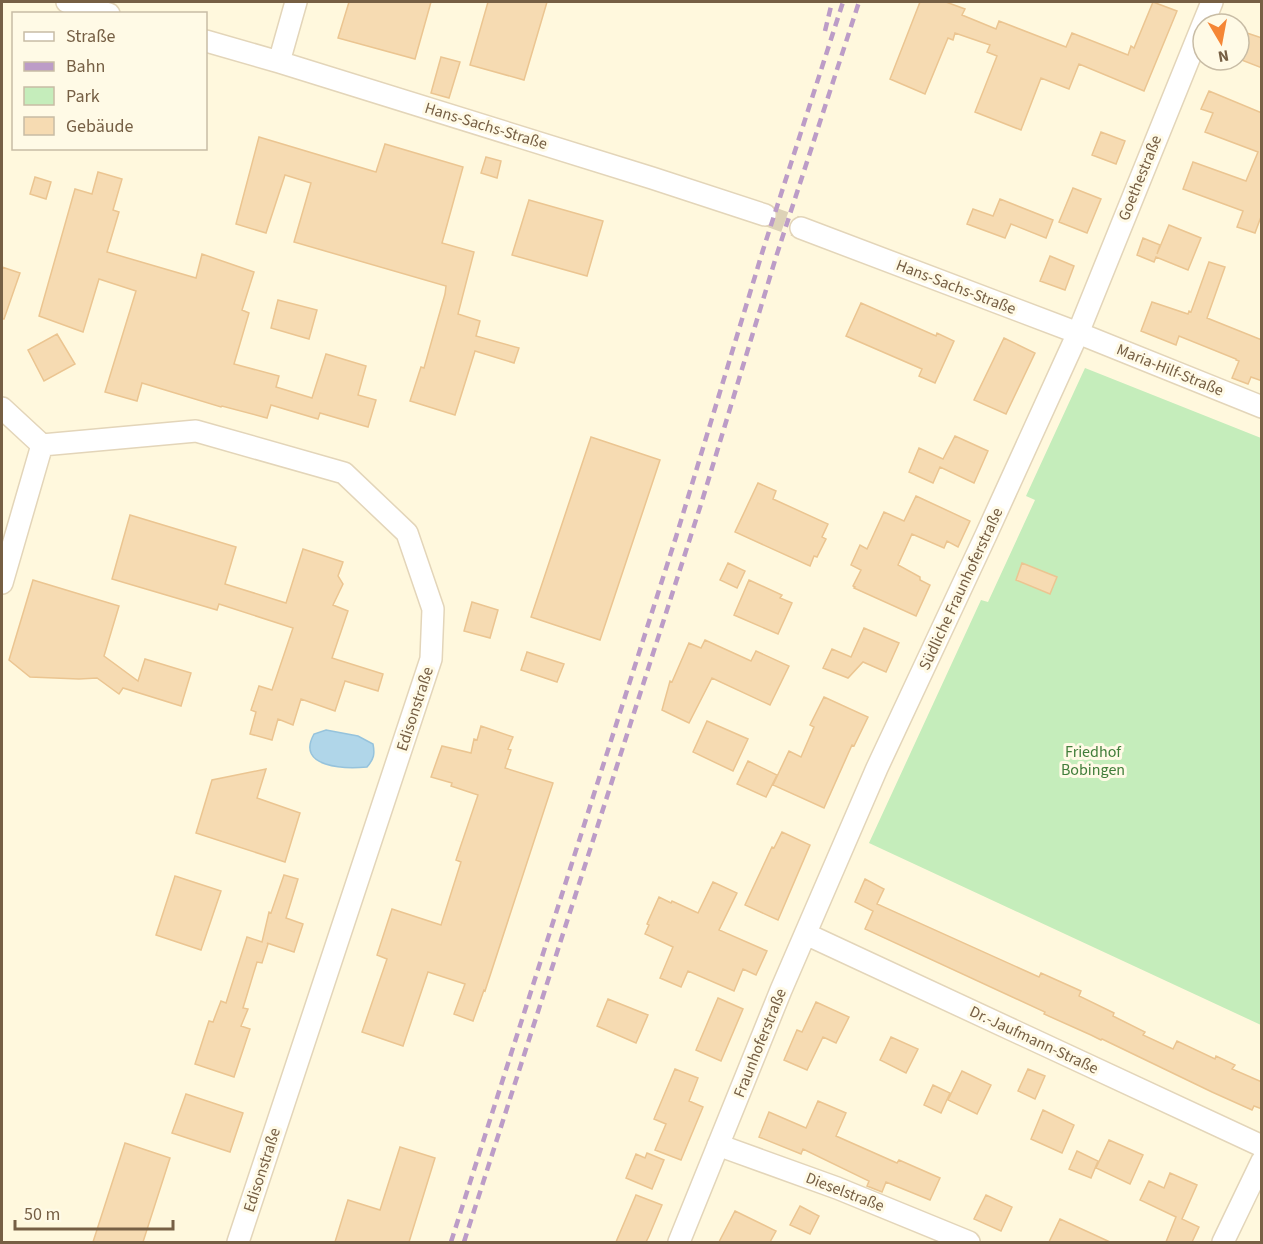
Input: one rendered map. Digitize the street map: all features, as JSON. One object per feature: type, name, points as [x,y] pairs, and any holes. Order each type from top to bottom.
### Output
[{"type":"street","points":[[67,2],[102,12]]},
{"type":"street","points":[[279,62],[296,2]]},
{"type":"street","name":"Hans-Sachs-Straße","points":[[207,41],[765,215]]},
{"type":"street","name":"Goethestraße","points":[[1078,333],[1191,54]]},
{"type":"street","name":"Hans-Sachs-Straße","points":[[801,228],[1078,333]]},
{"type":"street","name":"Maria-Hilf-Straße","points":[[1078,333],[1262,407]]},
{"type":"street","name":"Südliche Fraunhoferstraße","points":[[844,845],[877,768],[1078,333]]},
{"type":"street","points":[[2,408],[42,446],[2,582]]},
{"type":"street","name":"Edisonstraße","points":[[42,446],[196,431],[344,473],[407,533],[434,609],[432,659],[238,1242]]},
{"type":"street","name":"Fraunhoferstraße","points":[[679,1242],[777,1000],[844,845]]},
{"type":"street","name":"Dr.-Jaufmann-Straße","points":[[806,934],[1262,1146]]},
{"type":"street","name":"Dieselstraße","points":[[718,1145],[837,1188],[969,1242]]},
{"type":"street","points":[[1223,1242],[1262,1161]]},
{"type":"green space","name":"Friedhof Bobingen","points":[[1085,368],[1261,438],[1261,1025],[869,843],[981,600],[988,602],[1035,500],[1026,496]]},
{"type":"water","points":[[326,730],[358,736],[373,744],[373,756],[367,767],[336,766],[317,760],[311,754],[310,745],[314,734]]},
{"type":"building","points":[[349,2],[431,2],[415,59],[338,38]]},
{"type":"building","points":[[488,2],[547,2],[524,80],[470,65]]},
{"type":"building","points":[[920,2],[946,2],[965,9],[962,15],[996,29],[999,21],[1066,47],[1072,33],[1128,55],[1131,46],[1134,48],[1153,2],[1177,11],[1144,91],[1079,64],[1069,89],[1041,78],[1021,130],[975,112],[997,56],[987,52],[990,45],[955,33],[953,40],[948,38],[925,94],[890,79]]},
{"type":"building","points":[[1251,34],[1262,38],[1262,68],[1251,64]]},
{"type":"building","points":[[441,57],[460,62],[449,98],[431,93]]},
{"type":"building","points":[[1209,91],[1262,113],[1262,214],[1255,233],[1237,227],[1243,211],[1183,189],[1193,162],[1246,181],[1258,152],[1205,132],[1213,113],[1201,109]]},
{"type":"building","points":[[1101,132],[1125,141],[1116,164],[1092,155]]},
{"type":"building","points":[[259,137],[376,172],[385,144],[463,167],[442,243],[474,252],[458,314],[480,321],[476,336],[519,348],[514,363],[475,351],[455,415],[410,401],[421,367],[424,368],[446,286],[294,242],[311,183],[285,175],[266,233],[236,224]]},
{"type":"building","points":[[486,157],[501,161],[497,178],[481,173]]},
{"type":"building","points":[[98,172],[122,179],[113,210],[119,212],[107,252],[196,278],[202,254],[254,272],[242,310],[249,313],[234,364],[279,376],[276,387],[312,398],[326,354],[366,366],[358,395],[376,400],[368,427],[320,413],[318,419],[271,405],[267,418],[221,407],[142,383],[137,401],[105,392],[136,291],[99,279],[83,332],[39,316],[75,189],[92,194]]},
{"type":"building","points":[[35,177],[51,182],[46,199],[30,194]]},
{"type":"building","points":[[1073,188],[1101,199],[1087,233],[1059,222]]},
{"type":"building","points":[[1000,199],[1053,220],[1046,238],[1011,224],[1005,238],[967,224],[973,209],[993,216]]},
{"type":"building","points":[[529,200],[603,221],[587,276],[512,255]]},
{"type":"building","points":[[1169,225],[1201,238],[1188,270],[1156,257],[1154,262],[1137,255],[1143,238],[1160,245],[1157,254]]},
{"type":"building","points":[[1050,256],[1074,266],[1065,290],[1040,281]]},
{"type":"building","points":[[1209,262],[1225,267],[1207,318],[1262,340],[1262,381],[1251,377],[1248,384],[1232,378],[1239,361],[1236,359],[1179,336],[1176,345],[1141,331],[1152,302],[1188,314],[1189,311],[1191,312]]},
{"type":"building","points":[[2,267],[20,273],[4,319],[2,319]]},
{"type":"building","points":[[278,300],[317,310],[309,339],[271,328]]},
{"type":"building","points":[[861,303],[936,336],[937,333],[954,341],[935,383],[919,376],[922,369],[846,336]]},
{"type":"building","points":[[57,334],[75,364],[44,381],[28,350]]},
{"type":"building","points":[[1004,338],[1035,353],[1006,414],[974,400]]},
{"type":"building","points":[[955,436],[988,451],[974,483],[940,467],[933,483],[909,472],[919,448],[943,459]]},
{"type":"building","points":[[591,437],[660,460],[600,640],[531,617]]},
{"type":"building","points":[[758,483],[776,491],[773,499],[828,524],[822,537],[826,539],[810,566],[735,532]]},
{"type":"building","points":[[916,496],[970,521],[958,547],[947,541],[944,548],[912,534],[898,565],[930,585],[916,616],[854,588],[861,570],[851,565],[860,545],[867,549],[884,512],[904,521]]},
{"type":"building","points":[[130,515],[236,547],[225,584],[286,603],[303,549],[343,562],[338,576],[343,584],[333,605],[348,611],[332,658],[383,674],[378,691],[345,681],[335,711],[301,699],[293,725],[278,719],[272,740],[250,734],[256,712],[251,710],[259,686],[272,690],[293,628],[219,604],[217,610],[112,579]]},
{"type":"building","points":[[728,563],[745,571],[737,588],[720,580]]},
{"type":"building","points":[[1022,563],[1057,577],[1050,594],[1016,580]]},
{"type":"building","points":[[33,580],[119,606],[104,656],[138,681],[145,659],[191,673],[181,706],[123,688],[119,694],[97,678],[30,677],[9,660]]},
{"type":"building","points":[[749,580],[782,595],[780,598],[792,603],[778,634],[734,615]]},
{"type":"building","points":[[472,602],[498,610],[490,638],[464,631]]},
{"type":"building","points":[[864,628],[899,643],[886,672],[863,662],[848,678],[823,668],[832,649],[851,657]]},
{"type":"building","points":[[705,640],[751,661],[756,651],[789,666],[770,705],[712,678],[689,723],[662,710],[670,681],[672,682],[689,643],[701,648]]},
{"type":"building","points":[[527,652],[564,664],[557,682],[521,670]]},
{"type":"building","points":[[824,697],[868,717],[854,746],[852,745],[824,808],[773,785],[789,751],[801,757],[814,727],[810,725]]},
{"type":"building","points":[[707,721],[748,739],[733,771],[693,752]]},
{"type":"building","points":[[481,726],[513,737],[508,749],[511,750],[505,768],[553,783],[485,991],[473,1021],[454,1014],[465,984],[428,972],[403,1046],[362,1032],[387,959],[377,955],[392,909],[441,925],[461,862],[456,860],[478,795],[451,786],[452,783],[431,777],[442,746],[471,753],[474,739],[477,740]]},
{"type":"building","points":[[748,761],[777,775],[766,797],[737,784]]},
{"type":"building","points":[[266,769],[257,798],[300,813],[285,862],[196,833],[212,780]]},
{"type":"building","points":[[782,832],[810,845],[778,920],[745,905],[772,847],[774,848]]},
{"type":"building","points":[[284,875],[298,879],[286,918],[303,924],[294,952],[267,943],[262,963],[257,962],[243,1008],[248,1009],[241,1026],[250,1029],[234,1077],[195,1064],[209,1021],[213,1022],[221,1001],[226,1003],[247,937],[262,942],[269,912],[271,913]]},
{"type":"building","points":[[175,876],[221,891],[201,950],[156,935]]},
{"type":"building","points":[[865,879],[884,889],[877,904],[1039,977],[1041,973],[1081,991],[1079,996],[1114,1013],[1113,1016],[1145,1032],[1143,1035],[1173,1049],[1177,1041],[1215,1059],[1216,1056],[1235,1065],[1232,1069],[1262,1082],[1262,1109],[1254,1106],[1252,1110],[1212,1092],[865,929],[873,911],[855,902]]},
{"type":"building","points":[[713,882],[737,893],[719,930],[767,951],[756,975],[743,969],[734,991],[688,971],[681,987],[660,978],[673,947],[645,934],[659,897],[698,913]]},
{"type":"building","points":[[718,998],[743,1009],[721,1061],[696,1050]]},
{"type":"building","points":[[608,999],[648,1015],[636,1043],[597,1026]]},
{"type":"building","points":[[816,1002],[849,1017],[836,1043],[823,1037],[807,1070],[784,1060],[797,1030],[802,1032]]},
{"type":"building","points":[[891,1037],[918,1049],[906,1073],[880,1060]]},
{"type":"building","points":[[675,1069],[698,1078],[689,1101],[703,1107],[681,1160],[655,1150],[666,1124],[654,1119]]},
{"type":"building","points":[[1028,1069],[1045,1076],[1035,1099],[1018,1091]]},
{"type":"building","points":[[962,1071],[991,1085],[977,1114],[948,1100]]},
{"type":"building","points":[[933,1085],[950,1093],[941,1113],[924,1105]]},
{"type":"building","points":[[186,1094],[243,1113],[230,1152],[172,1133]]},
{"type":"building","points":[[818,1101],[846,1113],[836,1136],[897,1163],[899,1160],[940,1178],[930,1200],[886,1182],[882,1192],[867,1186],[869,1181],[803,1149],[801,1154],[759,1137],[769,1112],[806,1128]]},
{"type":"building","points":[[1043,1110],[1074,1125],[1062,1153],[1031,1139]]},
{"type":"building","points":[[1109,1140],[1143,1155],[1130,1184],[1096,1168]]},
{"type":"building","points":[[125,1143],[170,1158],[143,1242],[93,1242]]},
{"type":"building","points":[[400,1147],[435,1158],[409,1242],[335,1242],[348,1200],[380,1210]]},
{"type":"building","points":[[1077,1151],[1098,1161],[1091,1178],[1069,1169]]},
{"type":"building","points":[[647,1153],[664,1160],[652,1189],[626,1178],[636,1154],[645,1158]]},
{"type":"building","points":[[1170,1173],[1197,1185],[1182,1219],[1199,1227],[1192,1242],[1166,1242],[1176,1217],[1140,1200],[1149,1181],[1164,1188]]},
{"type":"building","points":[[636,1195],[662,1205],[649,1236],[646,1242],[616,1242]]},
{"type":"building","points":[[986,1195],[1012,1207],[1001,1231],[974,1219]]},
{"type":"building","points":[[800,1206],[819,1216],[810,1234],[790,1225]]},
{"type":"building","points":[[735,1211],[776,1231],[770,1242],[719,1242]]},
{"type":"building","points":[[1060,1219],[1110,1242],[1049,1242]]},
{"type":"tunnel","points":[[765,215],[801,228]]},
{"type":"railway","points":[[825,31],[832,2]]},
{"type":"railway","points":[[451,1242],[676,537],[763,250],[843,2]]},
{"type":"railway","points":[[464,1242],[702,501],[776,257],[859,2]]}]
